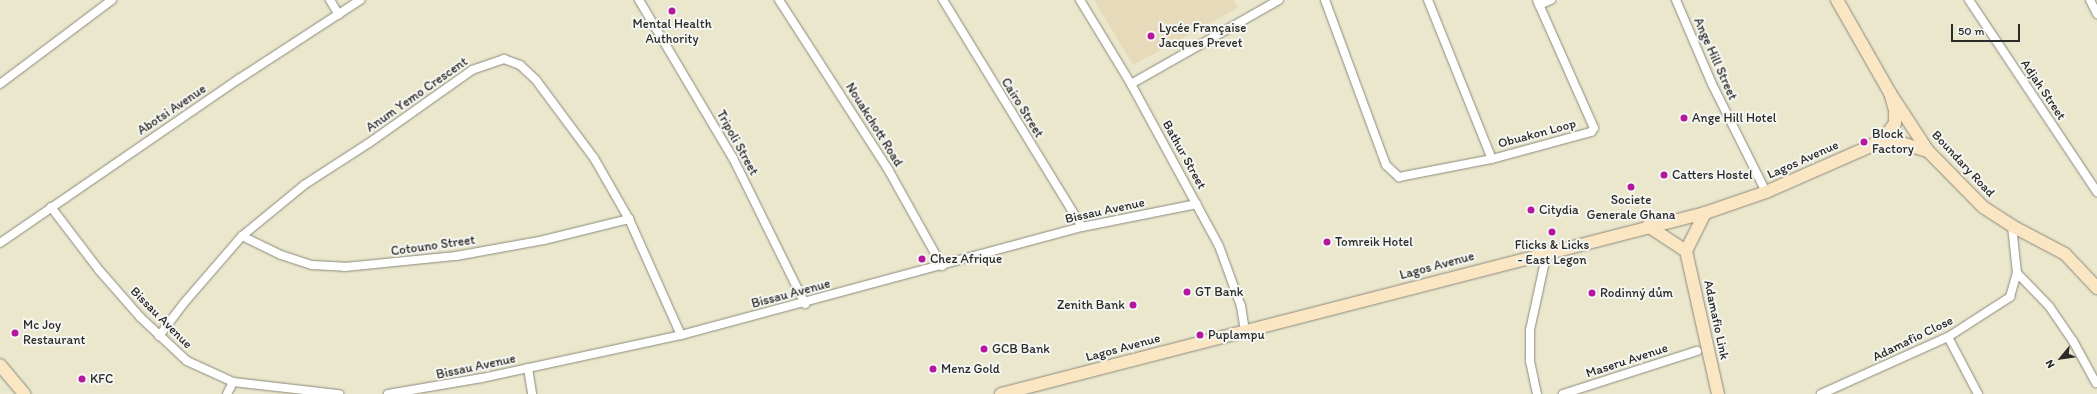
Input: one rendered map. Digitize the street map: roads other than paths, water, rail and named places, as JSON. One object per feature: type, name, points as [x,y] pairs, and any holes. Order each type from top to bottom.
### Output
[{"type":"street","points":[[0,84],[112,0]]},
{"type":"street","points":[[330,0],[339,15]]},
{"type":"street","name":"Abotsi Avenue","points":[[0,243],[239,79],[360,0]]},
{"type":"street","name":"Tripoli Street","points":[[640,0],[734,158],[805,304]]},
{"type":"street","name":"Nouakchott Road","points":[[780,0],[889,171],[942,266]]},
{"type":"street","name":"Cairo Street","points":[[943,0],[1082,227]]},
{"type":"street","name":"Bathur Street","points":[[1080,0],[1131,84],[1197,204],[1226,266],[1241,306],[1245,330]]},
{"type":"street","points":[[1131,84],[1279,0]]},
{"type":"street","points":[[1325,0],[1386,165],[1392,173],[1399,177],[1492,159]]},
{"type":"street","name":"Obuakon Loop","points":[[1428,0],[1492,159],[1591,132],[1594,128],[1538,3]]},
{"type":"street","points":[[1538,3],[1551,0]]},
{"type":"street","name":"Ange Hill Street","points":[[1676,0],[1712,84],[1766,192]]},
{"type":"street","name":"Boundary Road","points":[[1838,0],[1890,93],[1928,151],[1983,207],[2012,226],[2065,254],[2097,288]]},
{"type":"street","name":"Adjah Street","points":[[1969,0],[2097,192]]},
{"type":"street","points":[[2090,0],[2097,14]]},
{"type":"street","name":"Anum Yemo Crescent","points":[[159,336],[184,303],[242,236],[304,185],[369,143],[472,70],[504,59],[520,65],[536,80],[594,158],[629,219],[681,335]]},
{"type":"street","name":"Lagos Avenue","points":[[1001,394],[1546,252],[1705,213],[1766,192],[1873,145],[1887,134],[1895,123],[1895,110],[1890,93]]},
{"type":"street","name":"Lagos Avenue","points":[[1873,145],[1898,142],[1928,151]]},
{"type":"street","name":"Bissau Avenue","points":[[388,394],[436,388],[681,335],[805,304],[1082,227],[1197,204]]},
{"type":"street","name":"Bissau Avenue","points":[[51,207],[99,270],[159,336],[187,361],[233,382],[339,394]]},
{"type":"street","points":[[1648,226],[1686,252],[1705,213]]},
{"type":"street","name":"Cotouno Street","points":[[242,236],[281,255],[312,265],[345,267],[456,256],[544,240],[629,219]]},
{"type":"street","name":"Adamafio Close","points":[[1821,394],[1948,337],[2010,297],[2016,274],[2012,226]]},
{"type":"street","points":[[1536,394],[1530,361],[1530,330],[1546,252]]},
{"type":"street","name":"Adamafio Link","points":[[1686,252],[1718,394]]},
{"type":"street","points":[[2016,274],[2049,306],[2073,341],[2096,383]]},
{"type":"street","points":[[1948,337],[1978,394]]},
{"type":"street","name":"Maseru Avenue","points":[[1563,394],[1697,351]]},
{"type":"street","points":[[0,365],[24,394]]},
{"type":"street","points":[[528,368],[532,394]]},
{"type":"street","points":[[227,394],[233,382]]},
{"type":"place","name":"Mental Health Authority","points":[[672,11]]},
{"type":"place","name":"Lycée Française Jacques Prevet","points":[[1151,36]]},
{"type":"place","name":"Ange Hill Hotel","points":[[1684,118]]},
{"type":"place","name":"Block Factory","points":[[1864,142]]},
{"type":"place","name":"Catters Hostel","points":[[1664,175]]},
{"type":"place","name":"Societe Generale Ghana","points":[[1631,187]]},
{"type":"place","name":"Citydia","points":[[1531,210]]},
{"type":"place","name":"Flicks & Licks - East Legon","points":[[1552,232]]},
{"type":"place","name":"Tomreik Hotel","points":[[1327,242]]},
{"type":"place","name":"Chez Afrique","points":[[922,259]]},
{"type":"place","name":"GT Bank","points":[[1187,292]]},
{"type":"place","name":"Rodinný dům","points":[[1592,293]]},
{"type":"place","name":"Zenith Bank","points":[[1133,305]]},
{"type":"place","name":"Mc Joy Restaurant","points":[[15,333]]},
{"type":"place","name":"Puplampu","points":[[1200,335]]},
{"type":"place","name":"GCB Bank","points":[[984,349]]},
{"type":"place","name":"Menz Gold","points":[[933,369]]},
{"type":"place","name":"KFC","points":[[82,379]]}]
